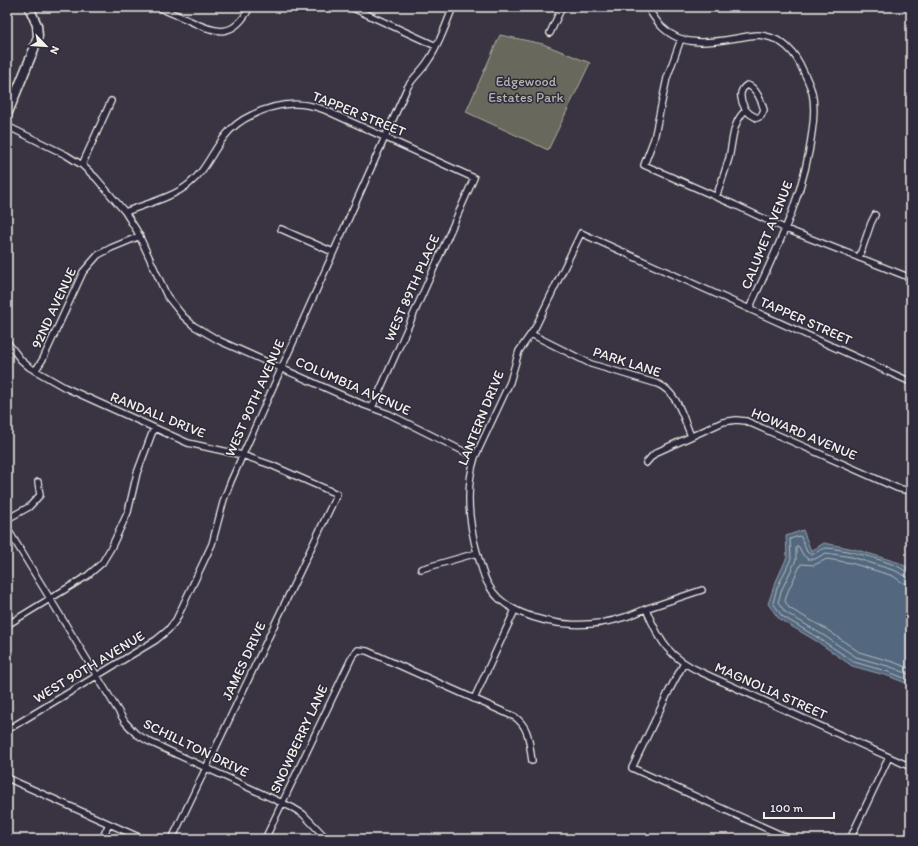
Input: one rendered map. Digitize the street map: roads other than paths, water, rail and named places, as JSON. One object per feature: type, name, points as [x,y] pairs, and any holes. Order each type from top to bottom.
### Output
[{"type":"street","points":[[7,115],[38,36],[37,25],[29,7]]},
{"type":"street","points":[[158,7],[208,29],[216,31],[228,29],[237,25],[243,19],[250,7]]},
{"type":"street","points":[[350,7],[436,46]]},
{"type":"street","name":"WEST 90TH AVENUE","points":[[7,730],[156,640],[168,630],[176,620],[210,549],[228,488],[242,455],[409,83],[428,62],[453,7]]},
{"type":"street","points":[[550,33],[562,7]]},
{"type":"street","name":"CALUMET AVENUE","points":[[647,7],[662,27],[669,33],[681,39],[702,42],[763,35],[778,39],[793,53],[811,88],[814,102],[814,113],[804,175],[786,229],[749,309]]},
{"type":"street","points":[[681,39],[664,85],[656,133],[644,165],[786,229],[911,278]]},
{"type":"street","points":[[747,85],[755,89],[764,110],[761,116],[757,118],[746,110],[742,104],[741,92],[747,85]]},
{"type":"street","points":[[82,165],[111,101]]},
{"type":"street","name":"TAPPER STREET","points":[[125,212],[182,190],[201,172],[219,144],[231,129],[247,118],[267,108],[277,105],[296,103],[313,106],[474,178]]},
{"type":"street","points":[[716,197],[729,158],[735,125],[738,118],[746,110]]},
{"type":"street","name":"COLUMBIA AVENUE","points":[[7,126],[66,155],[82,165],[96,178],[125,212],[140,236],[163,288],[178,311],[189,322],[212,337],[372,408],[389,414],[475,457]]},
{"type":"street","name":"WEST 89TH PLACE","points":[[372,408],[474,178]]},
{"type":"street","points":[[859,258],[875,215]]},
{"type":"street","points":[[280,229],[333,252]]},
{"type":"street","name":"TAPPER STREET","points":[[581,233],[911,382]]},
{"type":"street","name":"LANTERN DRIVE","points":[[581,233],[548,304],[531,334],[519,351],[510,382],[475,457],[470,479],[470,506],[471,528],[478,553],[490,587],[503,602],[515,610],[538,619],[559,624],[600,624],[610,622],[702,590]]},
{"type":"street","name":"92ND AVENUE","points":[[35,371],[43,359],[83,272],[98,255],[140,236]]},
{"type":"street","name":"PARK LANE","points":[[531,334],[590,364],[658,384],[666,388],[674,398],[691,436]]},
{"type":"street","name":"RANDALL DRIVE","points":[[7,342],[21,360],[35,371],[64,387],[192,444],[242,455],[275,466],[336,494]]},
{"type":"street","name":"HOWARD AVENUE","points":[[646,463],[657,452],[691,436],[726,421],[743,420],[893,486],[901,489],[911,489]]},
{"type":"street","points":[[7,625],[91,574],[102,563],[109,553],[128,512],[139,466],[154,428]]},
{"type":"street","points":[[7,519],[29,507],[40,495],[38,482]]},
{"type":"street","name":"JAMES DRIVE","points":[[172,839],[336,494]]},
{"type":"street","name":"SCHILLTON DRIVE","points":[[7,528],[125,722],[132,730],[140,737],[150,742],[282,802],[303,814],[327,839]]},
{"type":"street","points":[[422,569],[478,553]]},
{"type":"street","name":"MAGNOLIA STREET","points":[[646,609],[660,640],[669,651],[684,664],[911,767]]},
{"type":"street","points":[[515,610],[474,699],[511,715],[521,723],[529,737],[532,760]]},
{"type":"street","name":"SNOWBERRY LANE","points":[[265,839],[352,657],[358,650],[366,651],[474,699]]},
{"type":"street","points":[[684,664],[671,687],[632,768],[790,839]]},
{"type":"street","points":[[850,839],[890,757]]},
{"type":"street","points":[[7,778],[143,839]]},
{"type":"street","points":[[102,839],[109,824]]},
{"type":"water","points":[[803,530],[811,551],[824,543],[854,549],[900,563],[911,570],[911,685],[888,676],[852,666],[818,642],[779,619],[768,604],[787,557],[786,536]]},
{"type":"park label","name":"Edgewood Estates Park","points":[[526,90]]}]
